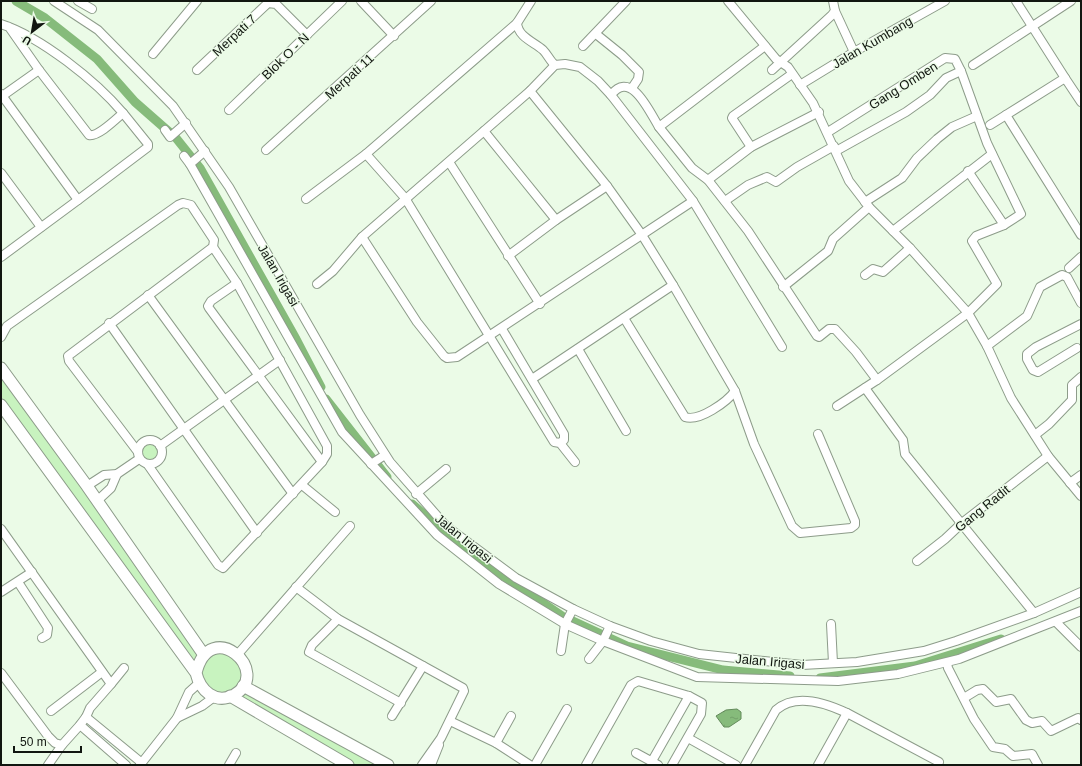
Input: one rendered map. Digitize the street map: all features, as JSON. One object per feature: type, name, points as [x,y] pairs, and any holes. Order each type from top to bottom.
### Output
[{"type":"street","name":"Jalan Irigasi","points":[[54,1],[98,30],[173,106],[184,125],[229,187],[360,415],[377,459],[416,494],[419,507],[446,526],[454,541],[503,578],[569,616],[606,634],[651,641],[699,654],[802,665],[857,662],[924,651],[1034,613],[1081,592]]},
{"type":"street","points":[[78,1],[92,9]]},
{"type":"street","points":[[153,54],[197,1]]},
{"type":"street","name":"Blok O - N","points":[[228,110],[342,1]]},
{"type":"street","points":[[361,1],[394,36]]},
{"type":"street","name":"Merpati 11","points":[[266,150],[431,1]]},
{"type":"street","points":[[306,199],[366,154],[517,23],[531,1]]},
{"type":"street","points":[[583,46],[626,1]]},
{"type":"street","points":[[728,1],[776,60],[782,62],[792,74],[819,112],[849,181],[867,205],[910,248],[968,313],[987,346],[1011,398],[1048,456],[1081,496]]},
{"type":"street","points":[[833,1],[835,11],[854,52]]},
{"type":"street","points":[[1016,1],[1081,102]]},
{"type":"street","points":[[974,65],[1071,1]]},
{"type":"street","name":"Jalan Kumbang","points":[[800,85],[939,2]]},
{"type":"street","name":"Merpati 7","points":[[197,70],[268,3],[276,4],[307,35]]},
{"type":"street","points":[[772,70],[835,11]]},
{"type":"street","points":[[517,23],[519,32],[535,46],[541,49],[553,64]]},
{"type":"street","points":[[1,24],[10,27],[50,50],[108,95],[148,144],[148,147],[1,256]]},
{"type":"street","points":[[10,27],[39,70],[88,135],[93,135],[104,129],[123,113]]},
{"type":"street","points":[[596,34],[622,55],[639,72],[638,78],[632,88]]},
{"type":"street","points":[[659,127],[765,46]]},
{"type":"street","name":"Gang Omben","points":[[828,132],[945,58],[954,59],[961,71],[992,154],[1002,170],[1021,214],[1004,225]]},
{"type":"street","points":[[317,284],[333,271],[362,237],[405,198],[449,162],[530,91],[553,64],[566,64],[580,67],[611,95],[693,201],[782,347]]},
{"type":"street","points":[[39,70],[1,95],[78,200]]},
{"type":"street","points":[[725,201],[757,180],[767,177],[774,182],[778,181],[797,167],[906,112],[930,95],[946,78],[961,71]]},
{"type":"street","points":[[751,146],[732,118],[733,116],[792,74]]},
{"type":"street","points":[[990,125],[1065,78]]},
{"type":"street","points":[[611,95],[616,89],[625,86],[632,88],[640,96],[659,127],[692,168],[708,180],[748,231],[783,287],[817,336],[819,337],[829,329],[835,329],[856,352],[877,380]]},
{"type":"street","points":[[530,91],[607,186],[642,235],[673,285],[735,391],[754,444],[792,526],[800,533],[851,528],[855,525],[856,521],[818,434]]},
{"type":"street","points":[[708,180],[751,146],[819,112]]},
{"type":"street","points":[[1006,115],[1081,235]]},
{"type":"street","points":[[783,287],[828,251],[832,239],[867,205],[902,178],[917,158],[937,139],[952,127],[978,116]]},
{"type":"street","points":[[165,130],[170,137],[184,125]]},
{"type":"street","points":[[484,131],[556,220]]},
{"type":"street","points":[[191,162],[204,152]]},
{"type":"street","points":[[366,154],[405,198],[489,338],[554,442],[560,443],[575,462]]},
{"type":"street","points":[[893,231],[992,154]]},
{"type":"street","points":[[184,156],[191,162],[342,432],[377,459],[419,507],[454,541],[503,578],[569,616],[697,677],[838,681],[898,674],[947,663],[1056,622],[1081,611]]},
{"type":"street","points":[[449,162],[540,304]]},
{"type":"street","points":[[837,406],[877,380],[968,313],[997,284],[972,241],[976,236],[1004,225],[968,172]]},
{"type":"street","points":[[1,173],[41,227]]},
{"type":"street","points":[[508,256],[556,220],[607,186]]},
{"type":"street","points":[[362,237],[417,322],[444,356],[447,358],[457,357],[489,338],[693,201]]},
{"type":"street","points":[[1,337],[4,326],[183,203],[191,205],[214,240],[213,247],[237,283],[327,446],[327,454],[322,462],[225,567],[221,568],[148,464],[138,455],[68,359],[70,353],[213,247]]},
{"type":"street","points":[[865,274],[873,269],[883,272],[910,248]]},
{"type":"street","points":[[1069,268],[1081,257]]},
{"type":"street","points":[[987,346],[1027,316],[1040,287],[1062,275],[1068,277],[1081,303]]},
{"type":"street","points":[[237,283],[211,301],[208,306],[322,462]]},
{"type":"street","points":[[532,379],[673,285]]},
{"type":"street","points":[[148,295],[293,494]]},
{"type":"street","points":[[624,318],[685,417],[695,418],[710,411],[724,403],[735,391]]},
{"type":"street","points":[[109,323],[257,533]]},
{"type":"street","points":[[1077,348],[1038,372],[1033,370],[1027,358],[1028,354],[1036,347],[1081,324]]},
{"type":"street","points":[[502,329],[564,434],[564,440],[560,443]]},
{"type":"street","points":[[578,349],[626,431]]},
{"type":"street","points":[[160,446],[280,360]]},
{"type":"street","points":[[1,368],[87,486],[204,654]]},
{"type":"street","points":[[1035,435],[1049,424],[1072,400],[1072,385],[1081,377]]},
{"type":"street","points":[[865,388],[903,440],[905,454],[1034,613]]},
{"type":"street","points":[[1,405],[197,678],[205,692],[214,697],[230,696],[348,765]]},
{"type":"street","points":[[97,501],[111,488],[117,474],[138,455],[139,446],[146,441],[154,441],[160,446],[162,452],[161,458],[154,464],[148,464]]},
{"type":"street","name":"Gang Radit","points":[[917,561],[962,523],[1048,456]]},
{"type":"street","points":[[416,494],[443,473]]},
{"type":"street","points":[[87,486],[104,475],[117,474]]},
{"type":"street","points":[[1070,483],[1081,475]]},
{"type":"street","points":[[302,485],[335,512]]},
{"type":"street","points":[[238,654],[350,526]]},
{"type":"street","points":[[1,529],[111,684]]},
{"type":"street","points":[[1,592],[32,572]]},
{"type":"street","points":[[18,582],[48,628],[49,632],[42,638]]},
{"type":"street","points":[[296,587],[338,619],[463,688],[464,691],[450,721],[422,765]]},
{"type":"street","points":[[561,651],[569,616]]},
{"type":"street","points":[[338,619],[312,645],[309,652],[400,703]]},
{"type":"street","points":[[1056,622],[1081,646]]},
{"type":"street","points":[[831,624],[833,663]]},
{"type":"street","points":[[589,659],[606,634]]},
{"type":"street","points":[[86,717],[141,764],[177,718],[197,678],[199,661],[204,654],[214,649],[230,649],[238,654],[244,662],[246,677],[243,686],[230,696]]},
{"type":"street","points":[[947,663],[948,668],[974,719],[993,747],[1005,749],[1013,756],[1032,754],[1038,765]]},
{"type":"street","points":[[392,716],[423,666]]},
{"type":"street","points":[[48,765],[62,744],[86,717],[90,708],[124,668]]},
{"type":"street","points":[[51,711],[102,672]]},
{"type":"street","points":[[1,673],[48,736],[55,743],[62,744]]},
{"type":"street","points":[[586,765],[631,685],[638,681],[688,696],[702,703],[702,709],[688,738],[672,765]]},
{"type":"street","points":[[243,686],[388,765]]},
{"type":"street","points":[[964,698],[977,690],[983,689],[996,702],[1011,699],[1026,720],[1032,723],[1042,721],[1051,731],[1078,718],[1081,720]]},
{"type":"street","points":[[636,753],[655,763],[688,696]]},
{"type":"street","points":[[177,718],[202,706],[214,697]]},
{"type":"street","points":[[745,765],[776,710],[784,703],[794,701],[820,702],[833,706],[939,762]]},
{"type":"street","points":[[534,765],[567,709]]},
{"type":"street","points":[[818,765],[847,713]]},
{"type":"street","points":[[496,743],[511,716]]},
{"type":"street","points":[[450,721],[496,743],[530,765]]},
{"type":"street","points":[[80,725],[126,765]]},
{"type":"street","points":[[431,765],[440,738]]},
{"type":"street","points":[[688,738],[736,765]]},
{"type":"street","points":[[229,765],[236,753]]},
{"type":"shaded area","points":[[1,368],[204,654],[214,649],[238,654],[243,686],[388,765],[348,765],[252,710],[214,697],[1,404]]},
{"type":"shaded area","points":[[150,440],[159,443],[162,452],[159,461],[150,464],[141,461],[138,452],[141,443]]},
{"type":"water","points":[[737,709],[741,712],[741,719],[729,727],[724,727],[716,716],[726,710]]},
{"type":"waterway","points":[[16,1],[45,18],[97,59],[135,102],[176,138],[200,168],[296,339],[321,387]]},
{"type":"waterway","points":[[326,399],[387,477]]},
{"type":"waterway","points":[[412,504],[465,550],[562,616],[627,646],[723,670],[790,676]]},
{"type":"waterway","points":[[820,678],[915,666],[1001,639]]}]
